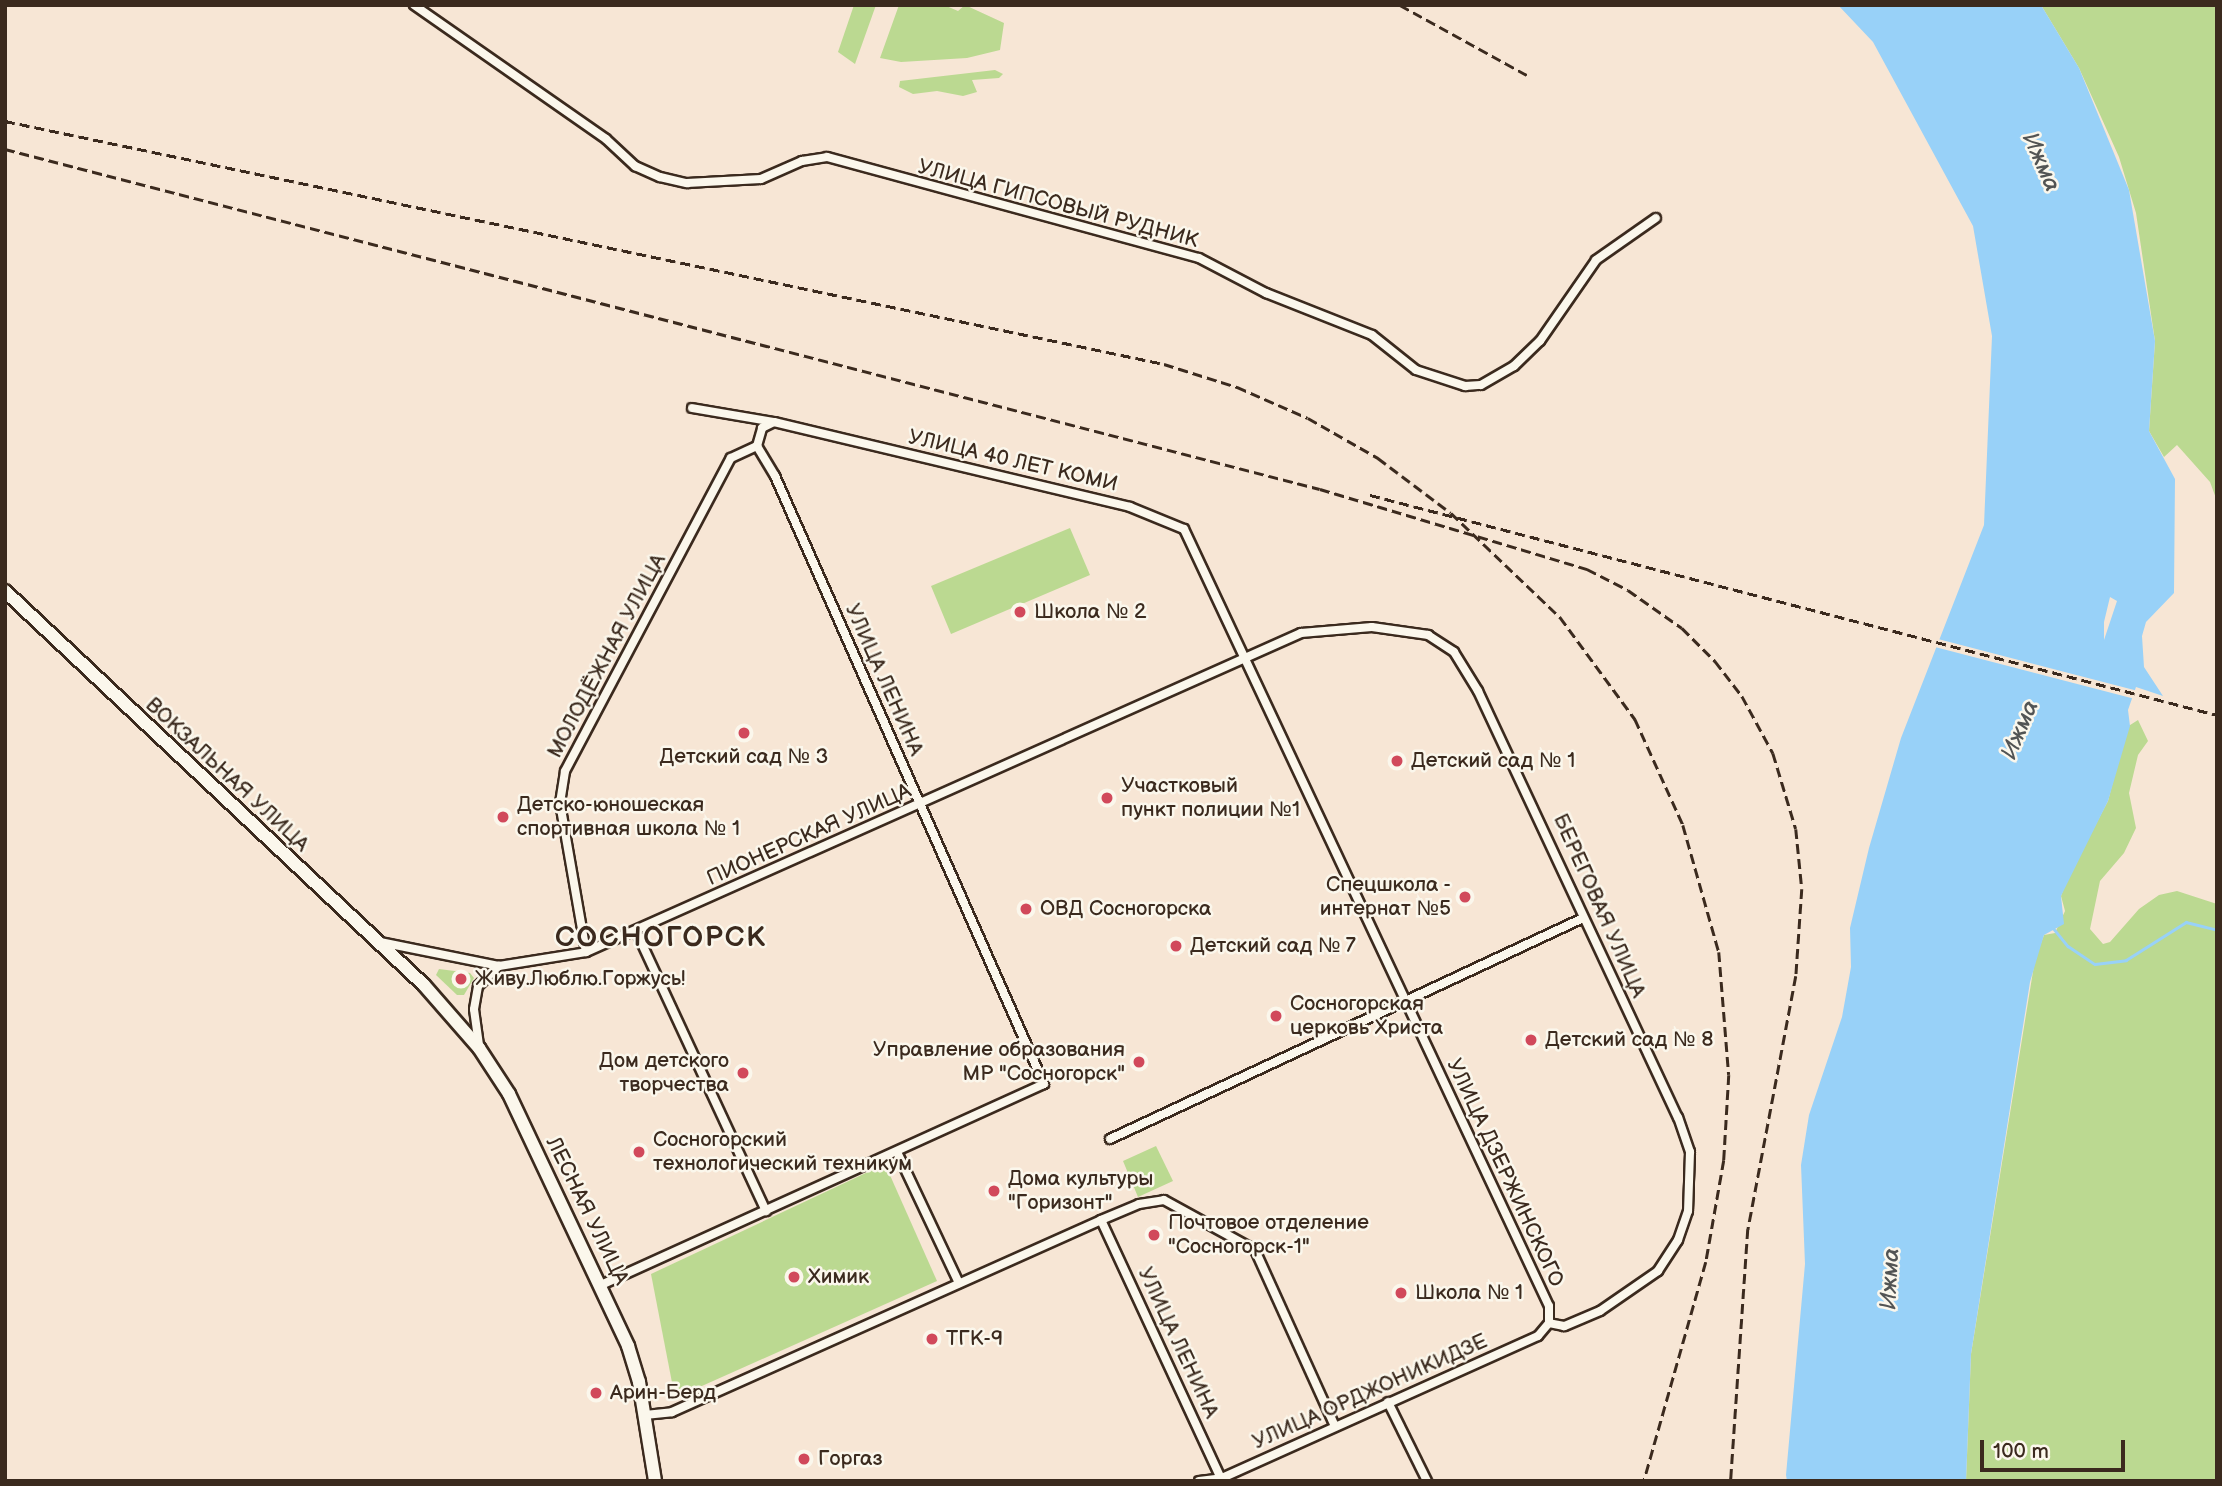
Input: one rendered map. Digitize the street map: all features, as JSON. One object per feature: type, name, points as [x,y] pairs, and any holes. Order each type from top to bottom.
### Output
[{"type":"main road","name":"ВОКЗАЛЬНАЯ УЛИЦА","points":[[5,591],[424,985]]},
{"type":"main road","name":"ЛЕСНАЯ УЛИЦА","points":[[424,985],[479,1048],[509,1094],[601,1285],[628,1346],[646,1415],[655,1481]]},
{"type":"street","name":"УЛИЦА ГИПСОВЫЙ РУДНИК","points":[[414,5],[606,139],[635,166],[660,177],[687,183],[761,179],[802,161],[827,157],[1199,258],[1266,293],[1371,335],[1416,370],[1465,386],[1481,384],[1514,366],[1540,341],[1597,260],[1656,218]]},
{"type":"street","name":"УЛИЦА 40 ЛЕТ КОМИ","points":[[692,408],[774,422],[1130,507],[1184,529],[1242,660]]},
{"type":"street","points":[[757,446],[762,428],[774,422]]},
{"type":"street","name":"УЛИЦА ЛЕНИНА","points":[[757,446],[775,476],[1044,1084],[897,1152]]},
{"type":"street","name":"МОЛОДЁЖНАЯ УЛИЦА","points":[[586,952],[559,803],[565,771],[731,458],[757,446]]},
{"type":"street","name":"БЕРЕГОВАЯ УЛИЦА","points":[[1242,660],[1301,633],[1372,627],[1428,635],[1454,652],[1540,817],[1583,918],[1678,1116],[1690,1152],[1692,1185],[1678,1240],[1658,1271],[1600,1311],[1564,1326],[1549,1323]]},
{"type":"street","name":"ПИОНЕРСКАЯ УЛИЦА","points":[[375,941],[499,966],[586,952],[1242,660]]},
{"type":"street","name":"УЛИЦА ДЗЕРЖИНСКОГО","points":[[1242,660],[1549,1306],[1549,1323]]},
{"type":"street","points":[[1110,1139],[1405,1005],[1583,918]]},
{"type":"street","points":[[636,931],[766,1211]]},
{"type":"street","points":[[479,1048],[474,1009],[478,986],[499,966]]},
{"type":"street","points":[[601,1285],[897,1152],[959,1283]]},
{"type":"street","points":[[646,1415],[672,1412],[1101,1220],[1139,1204],[1164,1200],[1255,1250],[1335,1426]]},
{"type":"street","name":"УЛИЦА ЛЕНИНА","points":[[1101,1220],[1222,1479]]},
{"type":"street","name":"УЛИЦА ОРДЖОНИКИДЗЕ","points":[[1199,1481],[1222,1479],[1538,1336],[1549,1323]]},
{"type":"street","points":[[1388,1402],[1427,1481]]},
{"type":"green space","points":[[854,5],[876,5],[855,64],[838,52]]},
{"type":"green space","points":[[899,5],[944,5],[958,11],[965,5],[1004,23],[1000,50],[967,58],[901,62],[880,58]]},
{"type":"green space","points":[[2041,5],[2217,5],[2217,501],[2210,482],[2177,445],[2164,457],[2149,431],[2155,341],[2136,213],[2119,157],[2079,68]]},
{"type":"green space","points":[[995,70],[1003,74],[999,78],[972,80],[977,92],[963,96],[937,91],[913,94],[899,87],[900,81]]},
{"type":"green space","points":[[1070,528],[1090,575],[951,634],[931,586]]},
{"type":"green space","points":[[2138,720],[2148,741],[2138,755],[2129,793],[2136,828],[2124,853],[2100,881],[2090,929],[2103,944],[2110,942],[2139,909],[2159,895],[2177,891],[2217,904],[2217,1479],[1966,1481],[1971,1354],[2035,959],[2044,935],[2055,933],[2065,911],[2061,896],[2067,879],[2108,801],[2127,727]]},
{"type":"green space","points":[[439,969],[470,973],[474,978],[464,995],[457,995],[436,975]]},
{"type":"green space","points":[[1156,1146],[1173,1181],[1138,1197],[1123,1161]]},
{"type":"green space","name":"Химик","points":[[885,1164],[937,1281],[675,1398],[651,1274]]},
{"type":"water","name":"Ижма","points":[[1838,5],[2041,5],[2079,68],[2129,190],[2155,341],[2149,431],[2175,479],[2174,593],[2146,622],[2142,636],[2144,667],[2163,696],[2136,687],[2128,710],[2130,726],[2108,801],[2061,896],[2064,924],[2044,935],[2030,982],[1971,1354],[1966,1481],[1787,1481],[1786,1475],[1805,1264],[1801,1165],[1809,1115],[1842,1017],[1851,967],[1850,928],[1869,848],[1901,738],[1984,525],[1992,336],[1973,226],[1873,42]],"holes":[[[2110,597],[2117,601],[2104,640],[2104,622]]]},
{"type":"pier","points":[[1938,639],[2138,691],[2135,699],[1935,647]]},
{"type":"waterway","points":[[2054,929],[2068,946],[2095,964],[2126,960],[2186,922],[2217,930]]},
{"type":"railway","points":[[1400,5],[1527,75]]},
{"type":"railway","points":[[5,121],[1164,364],[1237,387],[1308,418],[1378,458],[1451,513],[1560,617],[1635,719],[1683,825],[1719,952],[1729,1075],[1724,1160],[1706,1262],[1644,1481]]},
{"type":"railway","points":[[5,149],[1320,489],[1587,569],[1628,590],[1682,628],[1715,661],[1742,696],[1773,753],[1796,829],[1802,889],[1796,976],[1748,1229],[1731,1481]]},
{"type":"railway","points":[[1370,495],[2217,715]]},
{"type":"place","name":"Школа № 2","points":[[1020,612]]},
{"type":"place","name":"Детский сад № 3","points":[[744,733]]},
{"type":"place","name":"Детский сад № 1","points":[[1397,761]]},
{"type":"place","name":"Участковый пункт полиции №1","points":[[1107,798]]},
{"type":"place","name":"Детско-юношеская спортивная школа № 1","points":[[503,817]]},
{"type":"place","name":"Спецшкола - интернат №5","points":[[1465,897]]},
{"type":"place","name":"ОВД Сосногорска","points":[[1026,909]]},
{"type":"place","name":"Детский сад № 7","points":[[1176,946]]},
{"type":"place","name":"Живу.Люблю.Горжусь!","points":[[461,979]]},
{"type":"place","name":"Сосногорская церковь Христа","points":[[1276,1016]]},
{"type":"place","name":"Детский сад № 8","points":[[1531,1040]]},
{"type":"place","name":"Управление образования МР \"Сосногорск\"","points":[[1139,1062]]},
{"type":"place","name":"Дом детского творчества","points":[[743,1073]]},
{"type":"place","name":"Сосногорский технологический техникум","points":[[639,1152]]},
{"type":"place","name":"Дома культуры \"Горизонт\"","points":[[994,1191]]},
{"type":"place","name":"Почтовое отделение \"Сосногорск-1\"","points":[[1154,1235]]},
{"type":"place","name":"Химик","points":[[794,1277]]},
{"type":"place","name":"Школа № 1","points":[[1401,1293]]},
{"type":"place","name":"ТГК-9","points":[[932,1339]]},
{"type":"place","name":"Арин-Берд","points":[[596,1393]]},
{"type":"place","name":"Горгаз","points":[[804,1459]]},
{"type":"district","name":"СОСНОГОРСК","points":[[661,938]]}]
